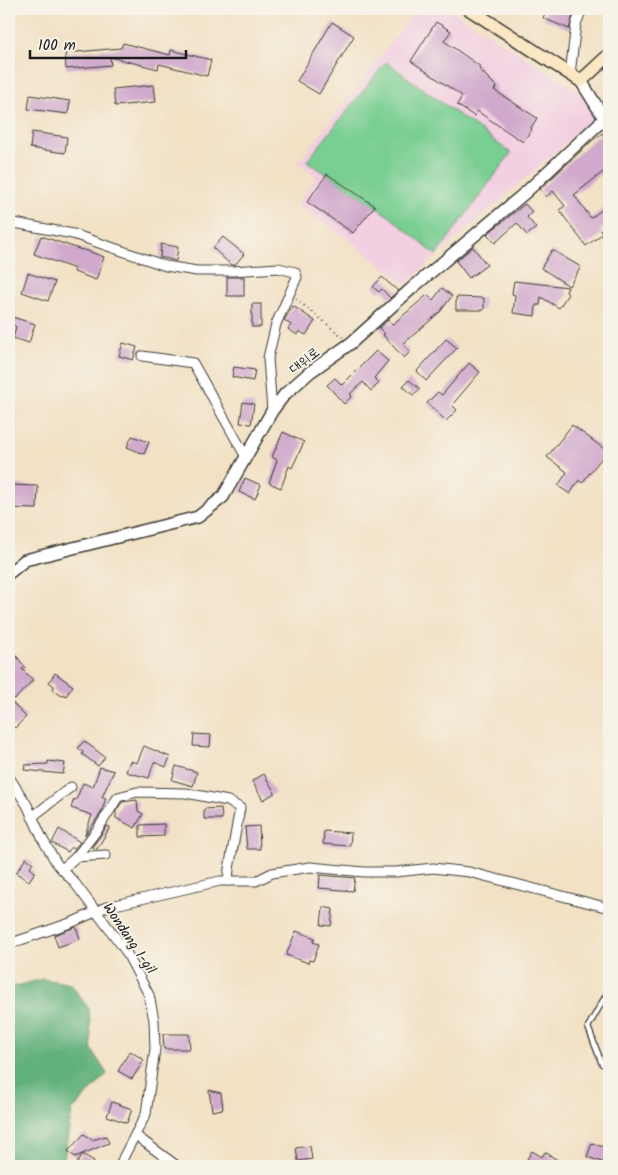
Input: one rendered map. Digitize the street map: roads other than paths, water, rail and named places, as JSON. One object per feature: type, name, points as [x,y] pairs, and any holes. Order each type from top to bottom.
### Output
[{"type":"main road","points":[[469,9],[575,78],[609,55]]},
{"type":"street","points":[[582,9],[576,24],[575,78],[607,122]]},
{"type":"street","name":"대위로","points":[[10,569],[25,560],[198,517],[222,497],[272,411],[285,394],[310,372],[351,343],[411,289],[607,122]]},
{"type":"street","points":[[9,222],[73,234],[166,266],[197,271],[278,268],[295,272],[297,277],[276,324],[268,358],[272,411]]},
{"type":"street","points":[[142,356],[193,363],[246,458]]},
{"type":"street","name":"Wondang 1-gil","points":[[9,777],[27,805],[42,840],[57,864],[74,882],[125,950],[149,995],[154,1020],[155,1049],[146,1114],[120,1166]]},
{"type":"street","points":[[32,817],[72,786]]},
{"type":"street","points":[[62,869],[76,858],[118,797],[137,792],[186,793],[228,801],[240,808],[228,881]]},
{"type":"street","points":[[76,858],[106,855]]},
{"type":"street","points":[[9,944],[73,922],[106,907],[220,881],[256,881],[272,873],[310,867],[364,872],[396,872],[433,868],[469,872],[609,908]]},
{"type":"street","points":[[135,1134],[177,1166]]},
{"type":"lane","points":[[609,990],[588,1027],[602,1064],[609,1066]]}]
